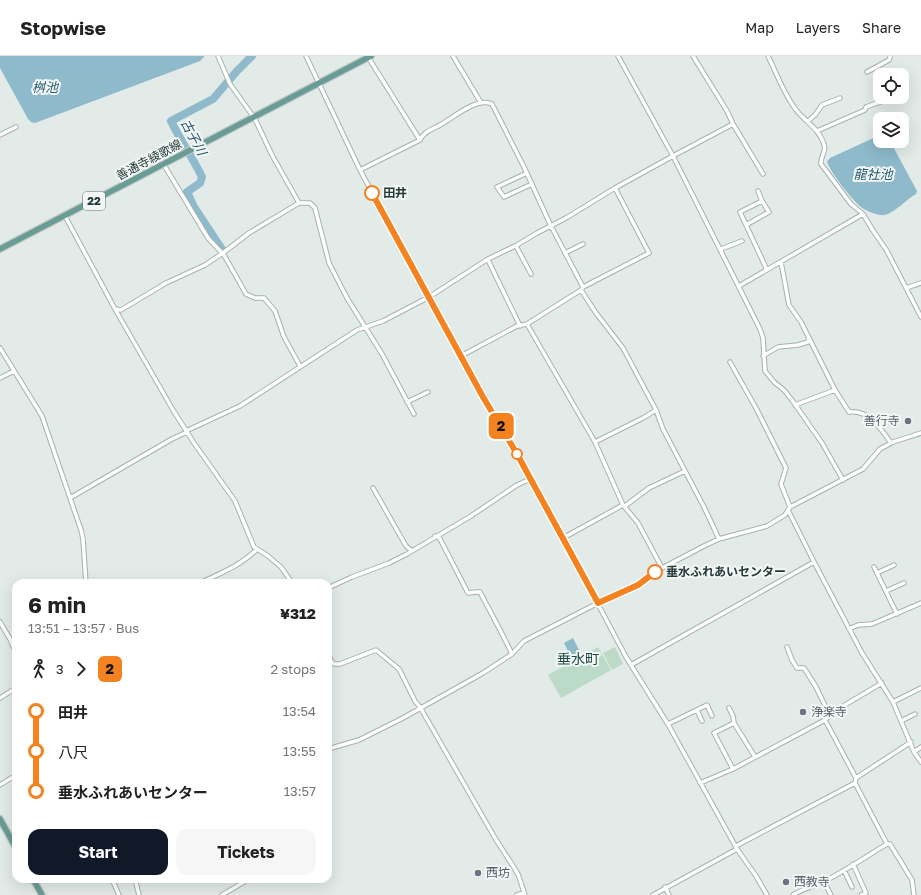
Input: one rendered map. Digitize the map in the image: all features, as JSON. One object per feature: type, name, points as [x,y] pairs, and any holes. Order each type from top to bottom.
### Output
[{"type":"main road","name":"善通寺綾歌線","points":[[0,250],[369,57]]},
{"type":"main road","points":[[0,820],[12,841]]},
{"type":"main road","points":[[35,883],[42,895]]},
{"type":"street","points":[[218,56],[230,84],[254,117],[272,155],[299,202]]},
{"type":"street","points":[[306,56],[360,170],[483,397],[517,454],[631,665],[668,724],[736,847],[756,876],[766,895]]},
{"type":"street","points":[[453,56],[481,103]]},
{"type":"street","points":[[618,56],[672,156],[760,329],[763,338],[765,370],[795,404],[822,443],[843,480]]},
{"type":"street","points":[[693,56],[763,174]]},
{"type":"street","points":[[768,56],[787,96],[798,112],[817,131],[824,143],[826,151],[821,164],[852,204],[863,214],[887,250],[921,317]]},
{"type":"street","points":[[867,72],[889,60],[890,56]]},
{"type":"street","points":[[369,57],[420,140]]},
{"type":"street","points":[[808,121],[815,116],[822,105],[840,98]]},
{"type":"street","points":[[360,170],[420,140],[421,137],[427,132],[441,125],[462,111],[481,103],[492,104],[582,288],[596,313],[623,348],[656,410],[663,429],[708,513],[719,539]]},
{"type":"street","points":[[817,131],[865,110],[866,107],[874,104]]},
{"type":"street","points":[[70,498],[172,439],[240,406],[357,330],[365,326],[384,321],[429,297],[488,260],[516,246],[672,156],[733,124]]},
{"type":"street","points":[[0,135],[16,127]]},
{"type":"street","points":[[164,165],[208,238],[223,253],[246,294],[255,298],[264,298],[275,311],[284,337],[300,366]]},
{"type":"street","points":[[527,173],[497,187],[504,197],[532,184]]},
{"type":"street","points":[[461,356],[517,326],[527,324],[582,288],[649,253],[615,188]]},
{"type":"street","points":[[746,225],[769,212],[758,191]]},
{"type":"street","points":[[762,201],[740,212],[767,270]]},
{"type":"street","points":[[115,309],[121,310],[166,283],[205,265],[249,233],[299,202],[310,202],[315,208],[329,263],[347,298],[382,354],[414,414]]},
{"type":"street","points":[[739,286],[863,214]]},
{"type":"street","points":[[65,215],[115,309],[186,432],[235,501],[254,547],[281,567],[289,579]]},
{"type":"street","points":[[720,249],[742,241]]},
{"type":"street","points":[[566,253],[583,244]]},
{"type":"street","points":[[516,246],[531,274]]},
{"type":"street","points":[[488,260],[520,326]]},
{"type":"street","points":[[781,262],[788,305],[801,322],[835,390],[849,412],[862,412],[869,416],[891,443]]},
{"type":"street","points":[[906,288],[921,282]]},
{"type":"street","points":[[527,324],[595,442],[624,505],[638,523],[662,568]]},
{"type":"street","points":[[763,356],[778,347],[798,345],[808,342],[809,338]]},
{"type":"street","points":[[0,348],[48,428],[83,539],[86,579]]},
{"type":"street","points":[[730,362],[757,410],[786,468],[781,484],[789,509],[814,562],[862,653],[893,702],[914,752],[921,762]]},
{"type":"street","points":[[0,378],[14,371]]},
{"type":"street","points":[[795,404],[835,390]]},
{"type":"street","points":[[407,402],[428,392]]},
{"type":"street","points":[[595,442],[656,410]]},
{"type":"street","points":[[332,748],[365,737],[402,718],[482,673],[512,654],[524,641],[598,603],[638,585],[662,568],[719,539],[767,526],[785,515],[789,509],[863,469],[880,449],[891,443],[921,433]]},
{"type":"street","points":[[563,538],[643,494],[648,488],[685,471]]},
{"type":"street","points":[[332,586],[390,563],[471,516],[500,496],[530,479]]},
{"type":"street","points":[[373,488],[406,546],[411,550]]},
{"type":"street","points":[[435,536],[439,537],[468,593],[480,592],[503,633],[512,654]]},
{"type":"street","points":[[208,579],[250,556],[257,549]]},
{"type":"street","points":[[631,665],[814,562]]},
{"type":"street","points":[[877,573],[894,565]]},
{"type":"street","points":[[874,567],[897,614]]},
{"type":"street","points":[[886,591],[904,583]]},
{"type":"street","points":[[850,629],[858,625],[872,624],[921,603]]},
{"type":"street","points":[[0,622],[12,644]]},
{"type":"street","points":[[787,647],[797,668],[804,668],[816,687],[830,716]]},
{"type":"street","points":[[332,662],[334,664],[340,664],[376,650],[399,669],[415,701],[420,707],[495,838],[518,874],[524,894],[518,895]]},
{"type":"street","points":[[700,783],[733,769],[825,720],[882,683]]},
{"type":"street","points":[[893,702],[921,688]]},
{"type":"street","points":[[0,698],[12,690]]},
{"type":"street","points":[[668,724],[707,705],[712,716]]},
{"type":"street","points":[[729,708],[733,716],[734,723],[755,757]]},
{"type":"street","points":[[697,710],[702,721]]},
{"type":"street","points":[[901,721],[915,714]]},
{"type":"street","points":[[825,720],[887,844],[890,844],[912,880],[914,895]]},
{"type":"street","points":[[733,769],[714,733],[734,723]]},
{"type":"street","points":[[653,895],[736,847],[856,781],[911,742]]},
{"type":"street","points":[[914,752],[921,747]]},
{"type":"street","points":[[0,785],[12,778]]},
{"type":"street","points":[[793,895],[800,890],[824,882],[887,844]]},
{"type":"street","points":[[853,864],[866,893],[861,895]]},
{"type":"street","points":[[844,870],[852,887]]},
{"type":"street","points":[[824,882],[830,895]]},
{"type":"street","points":[[114,883],[119,895]]},
{"type":"street","points":[[136,883],[139,895]]},
{"type":"street","points":[[222,895],[242,883]]},
{"type":"street","points":[[665,888],[669,895]]},
{"type":"green space","points":[[598,647],[611,670],[561,698],[548,675]]},
{"type":"green space","points":[[615,647],[623,664],[612,670],[603,653]]},
{"type":"water","name":"桝池","points":[[0,56],[204,57],[200,61],[35,123],[28,119],[0,68]]},
{"type":"water","name":"龍社池","points":[[873,138],[873,148],[894,148],[917,191],[916,194],[889,214],[879,215],[869,212],[857,204],[847,193],[829,167],[827,162],[830,158]]},
{"type":"water","points":[[573,638],[581,654],[572,659],[564,643]]},
{"type":"waterway","name":"古子川","points":[[223,251],[194,207],[187,192],[200,183],[202,177],[171,121],[213,99],[252,56]]},
{"type":"bus line","name":"2","points":[[372,193],[495,419],[517,454],[545,504],[598,603],[638,585],[655,572]]},
{"type":"place","name":"田井","points":[[372,193]]},
{"type":"place","name":"善行寺","points":[[908,421]]},
{"type":"place","name":"垂水ふれあいセンター","points":[[655,572]]},
{"type":"place","name":"浄楽寺","points":[[803,712]]},
{"type":"place","name":"西坊","points":[[478,873]]},
{"type":"place","name":"西教寺","points":[[786,882]]},
{"type":"district","name":"垂水町","points":[[578,659]]}]
